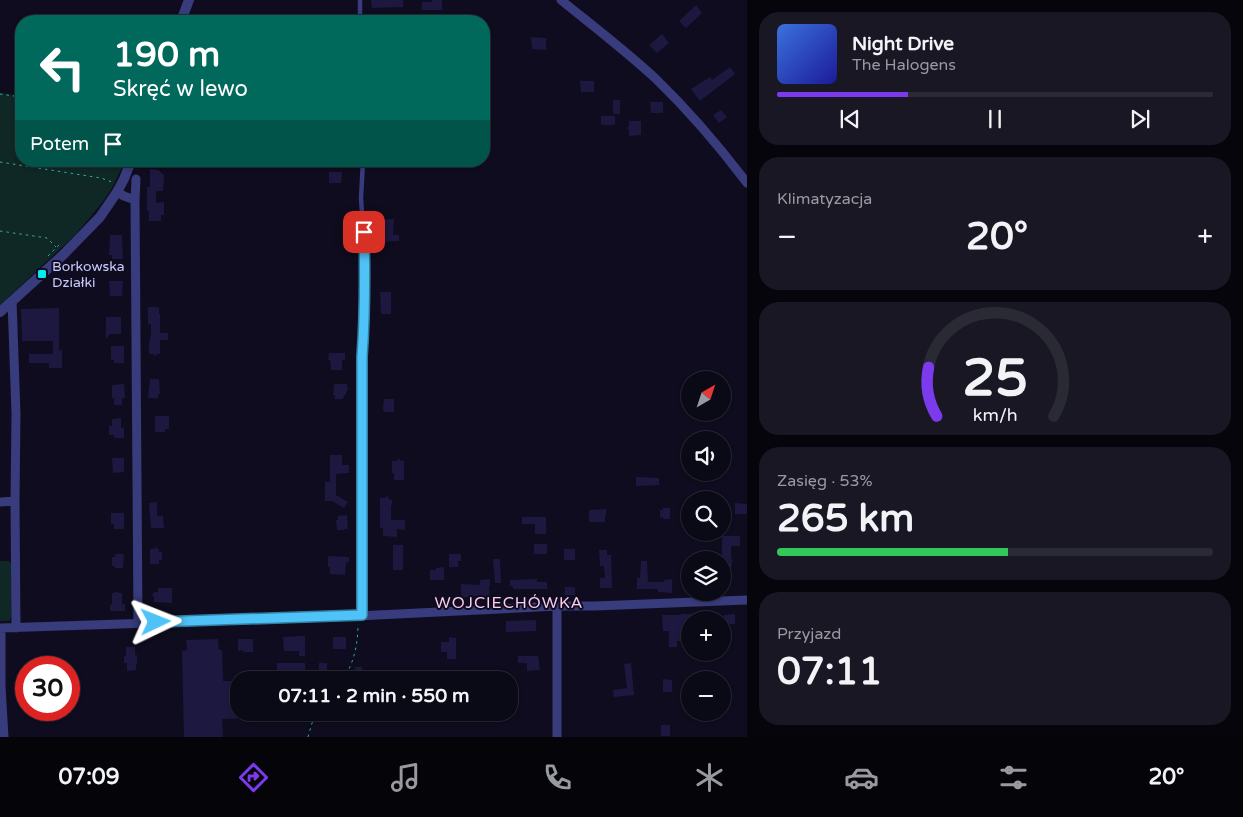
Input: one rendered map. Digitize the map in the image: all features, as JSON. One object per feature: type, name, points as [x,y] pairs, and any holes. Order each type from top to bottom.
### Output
[{"type":"street","points":[[183,15],[189,0]]},
{"type":"street","points":[[561,0],[632,58],[669,92],[718,146],[747,183]]},
{"type":"street","points":[[0,312],[93,225],[117,192],[128,167]]},
{"type":"street","points":[[136,179],[138,623]]},
{"type":"street","points":[[117,192],[135,200]]},
{"type":"street","points":[[12,301],[16,414],[16,628]]},
{"type":"street","points":[[0,502],[15,501]]},
{"type":"street","points":[[4,737],[0,628],[747,600]]},
{"type":"street","points":[[557,606],[557,737]]},
{"type":"lane","points":[[360,0],[360,15]]},
{"type":"lane","points":[[360,615],[362,357],[365,260],[361,198],[363,167]]},
{"type":"path","points":[[0,94],[15,96]]},
{"type":"path","points":[[0,162],[15,164]]},
{"type":"path","points":[[32,167],[101,178],[112,182]]},
{"type":"path","points":[[0,231],[47,238],[57,247]]},
{"type":"path","points":[[45,259],[65,241]]},
{"type":"path","points":[[348,671],[355,654],[360,615]]},
{"type":"path","points":[[308,737],[313,721]]},
{"type":"green space","points":[[0,93],[15,95],[15,167],[122,167],[102,203],[74,236],[0,305]]},
{"type":"green space","points":[[0,561],[9,561],[12,565],[11,618],[9,621],[0,621]]},
{"type":"building","points":[[371,0],[403,0],[403,7],[372,8]]},
{"type":"building","points":[[432,0],[442,0],[442,10],[422,10],[422,2],[432,2]]},
{"type":"building","points":[[696,5],[702,13],[686,28],[679,21]]},
{"type":"building","points":[[662,34],[669,43],[657,53],[649,45]]},
{"type":"building","points":[[531,37],[546,38],[546,50],[532,49]]},
{"type":"building","points":[[730,67],[735,74],[700,101],[691,89],[710,77],[712,80]]},
{"type":"building","points":[[580,81],[594,81],[594,92],[581,92]]},
{"type":"building","points":[[613,100],[620,100],[620,114],[613,114]]},
{"type":"building","points":[[650,102],[663,102],[663,113],[651,113]]},
{"type":"building","points":[[721,110],[727,117],[719,123],[713,115]]},
{"type":"building","points":[[601,116],[615,116],[615,125],[601,125]]},
{"type":"building","points":[[629,121],[641,121],[641,135],[629,136],[627,128]]},
{"type":"building","points":[[150,169],[158,170],[164,175],[163,191],[156,191],[156,203],[164,202],[164,215],[161,215],[161,221],[149,221],[147,187],[150,187]]},
{"type":"building","points":[[329,172],[342,172],[341,183],[329,183]]},
{"type":"building","points":[[394,219],[393,235],[399,235],[399,241],[379,242],[379,220]]},
{"type":"building","points":[[110,235],[122,235],[123,259],[112,259],[112,255],[109,255]]},
{"type":"building","points":[[109,281],[123,281],[122,296],[110,296]]},
{"type":"building","points":[[380,292],[391,292],[391,314],[381,314]]},
{"type":"building","points":[[148,307],[159,307],[160,333],[168,333],[168,340],[160,340],[160,354],[155,356],[149,354],[151,324],[148,324]]},
{"type":"building","points":[[59,308],[59,350],[62,350],[62,368],[49,368],[49,363],[29,363],[29,354],[53,354],[53,341],[22,341],[21,309]]},
{"type":"building","points":[[106,317],[121,317],[121,334],[110,334],[106,339]]},
{"type":"building","points":[[111,346],[124,346],[124,363],[114,363],[114,360],[111,360]]},
{"type":"building","points":[[329,353],[345,353],[345,360],[342,360],[342,370],[331,370],[330,360],[328,360]]},
{"type":"building","points":[[150,379],[159,379],[160,394],[158,394],[158,398],[148,398]]},
{"type":"building","points":[[124,384],[125,398],[122,398],[122,405],[114,405],[112,385]]},
{"type":"building","points":[[334,384],[347,384],[348,391],[346,391],[343,399],[335,399],[335,395],[333,395]]},
{"type":"building","points":[[384,399],[394,399],[394,412],[384,412]]},
{"type":"building","points":[[155,416],[169,416],[169,429],[165,429],[165,432],[155,432]]},
{"type":"building","points":[[121,418],[124,438],[114,438],[114,435],[109,435],[109,426],[112,426],[112,419]]},
{"type":"building","points":[[330,455],[342,455],[342,465],[349,465],[349,473],[336,474],[336,495],[348,502],[344,508],[332,501],[325,501],[325,482],[330,482]]},
{"type":"building","points":[[112,458],[124,458],[124,472],[113,473]]},
{"type":"building","points":[[399,458],[401,461],[404,461],[404,480],[394,480],[392,461],[397,461]]},
{"type":"building","points":[[636,477],[659,478],[659,485],[636,486]]},
{"type":"building","points":[[387,496],[392,500],[391,520],[405,520],[405,530],[397,529],[397,537],[383,536],[383,528],[380,528],[380,498]]},
{"type":"building","points":[[157,502],[157,516],[163,516],[164,528],[151,528],[149,503]]},
{"type":"building","points":[[735,503],[747,504],[747,514],[735,514]]},
{"type":"building","points":[[663,508],[670,508],[670,519],[660,518],[660,510],[663,510]]},
{"type":"building","points":[[606,509],[605,522],[589,522],[589,510]]},
{"type":"building","points":[[111,513],[124,513],[124,529],[114,529],[114,524],[111,524]]},
{"type":"building","points":[[347,515],[348,529],[337,530],[336,520],[338,520],[338,516]]},
{"type":"building","points":[[522,517],[546,517],[546,534],[535,534],[535,524],[522,524]]},
{"type":"building","points":[[731,536],[740,536],[740,546],[731,546],[731,551],[722,551],[722,541],[731,541]]},
{"type":"building","points":[[534,544],[547,544],[547,554],[534,554]]},
{"type":"building","points":[[393,545],[403,545],[403,570],[393,570]]},
{"type":"building","points":[[156,547],[159,552],[162,552],[162,560],[159,560],[159,564],[150,564],[150,549]]},
{"type":"building","points":[[564,549],[575,549],[575,560],[564,560]]},
{"type":"building","points":[[599,550],[607,550],[607,555],[611,555],[612,588],[600,588],[600,578],[605,578],[604,566],[600,566]]},
{"type":"building","points":[[115,554],[124,554],[123,568],[112,566],[112,557],[115,557]]},
{"type":"building","points":[[449,554],[461,554],[461,561],[458,561],[458,567],[449,567]]},
{"type":"building","points":[[328,556],[349,557],[349,562],[346,562],[345,575],[330,574]]},
{"type":"building","points":[[493,559],[500,559],[501,583],[495,583]]},
{"type":"building","points":[[641,561],[647,561],[648,582],[664,582],[664,580],[672,579],[672,593],[658,592],[658,589],[637,589],[637,578],[640,578]]},
{"type":"building","points":[[444,567],[444,580],[430,580],[430,570]]},
{"type":"building","points":[[490,579],[490,599],[478,599],[477,596],[461,598],[461,584],[480,585],[480,580]]},
{"type":"building","points":[[537,579],[537,582],[547,582],[547,589],[513,589],[513,586],[510,586],[510,580]]},
{"type":"building","points":[[565,587],[575,587],[575,595],[565,595]]},
{"type":"building","points":[[158,588],[172,588],[172,603],[154,602],[152,595],[154,592],[158,592]]},
{"type":"building","points":[[117,591],[122,593],[122,604],[125,604],[125,611],[110,611],[112,593]]},
{"type":"building","points":[[731,614],[735,614],[735,624],[731,624]]},
{"type":"building","points":[[662,615],[681,615],[681,641],[677,641],[677,647],[669,647],[669,631],[663,631]]},
{"type":"building","points":[[536,620],[536,631],[506,632],[506,621]]},
{"type":"building","points":[[305,636],[305,656],[299,656],[299,651],[284,651],[283,637]]},
{"type":"building","points":[[333,637],[346,637],[346,649],[333,649]]},
{"type":"building","points":[[449,637],[456,638],[456,659],[447,659],[447,652],[441,652],[441,642],[449,642]]},
{"type":"building","points":[[218,639],[219,650],[222,650],[223,681],[230,681],[230,719],[222,719],[223,737],[184,737],[182,651],[187,650],[186,640]]},
{"type":"building","points":[[238,639],[253,639],[253,652],[238,651]]},
{"type":"building","points":[[126,647],[135,647],[135,655],[137,655],[136,670],[127,671],[127,663],[124,663]]},
{"type":"building","points":[[518,656],[538,656],[540,670],[527,671],[527,663],[518,663]]},
{"type":"building","points":[[277,663],[305,663],[305,671],[277,671]]},
{"type":"building","points":[[319,663],[327,663],[327,671],[319,671]]},
{"type":"building","points":[[631,663],[634,695],[614,697],[613,690],[627,688],[624,664]]},
{"type":"building","points":[[355,667],[362,667],[362,671],[355,671]]},
{"type":"building","points":[[663,679],[672,680],[672,692],[663,692]]},
{"type":"building","points":[[661,725],[670,725],[670,736],[661,736]]},
{"type":"place","name":"Borkowska Działki","points":[[42,274]]},
{"type":"district","name":"WOJCIECHÓWKA","points":[[509,602]]},
{"type":"route","points":[[156,622],[362,615],[364,232]]}]
